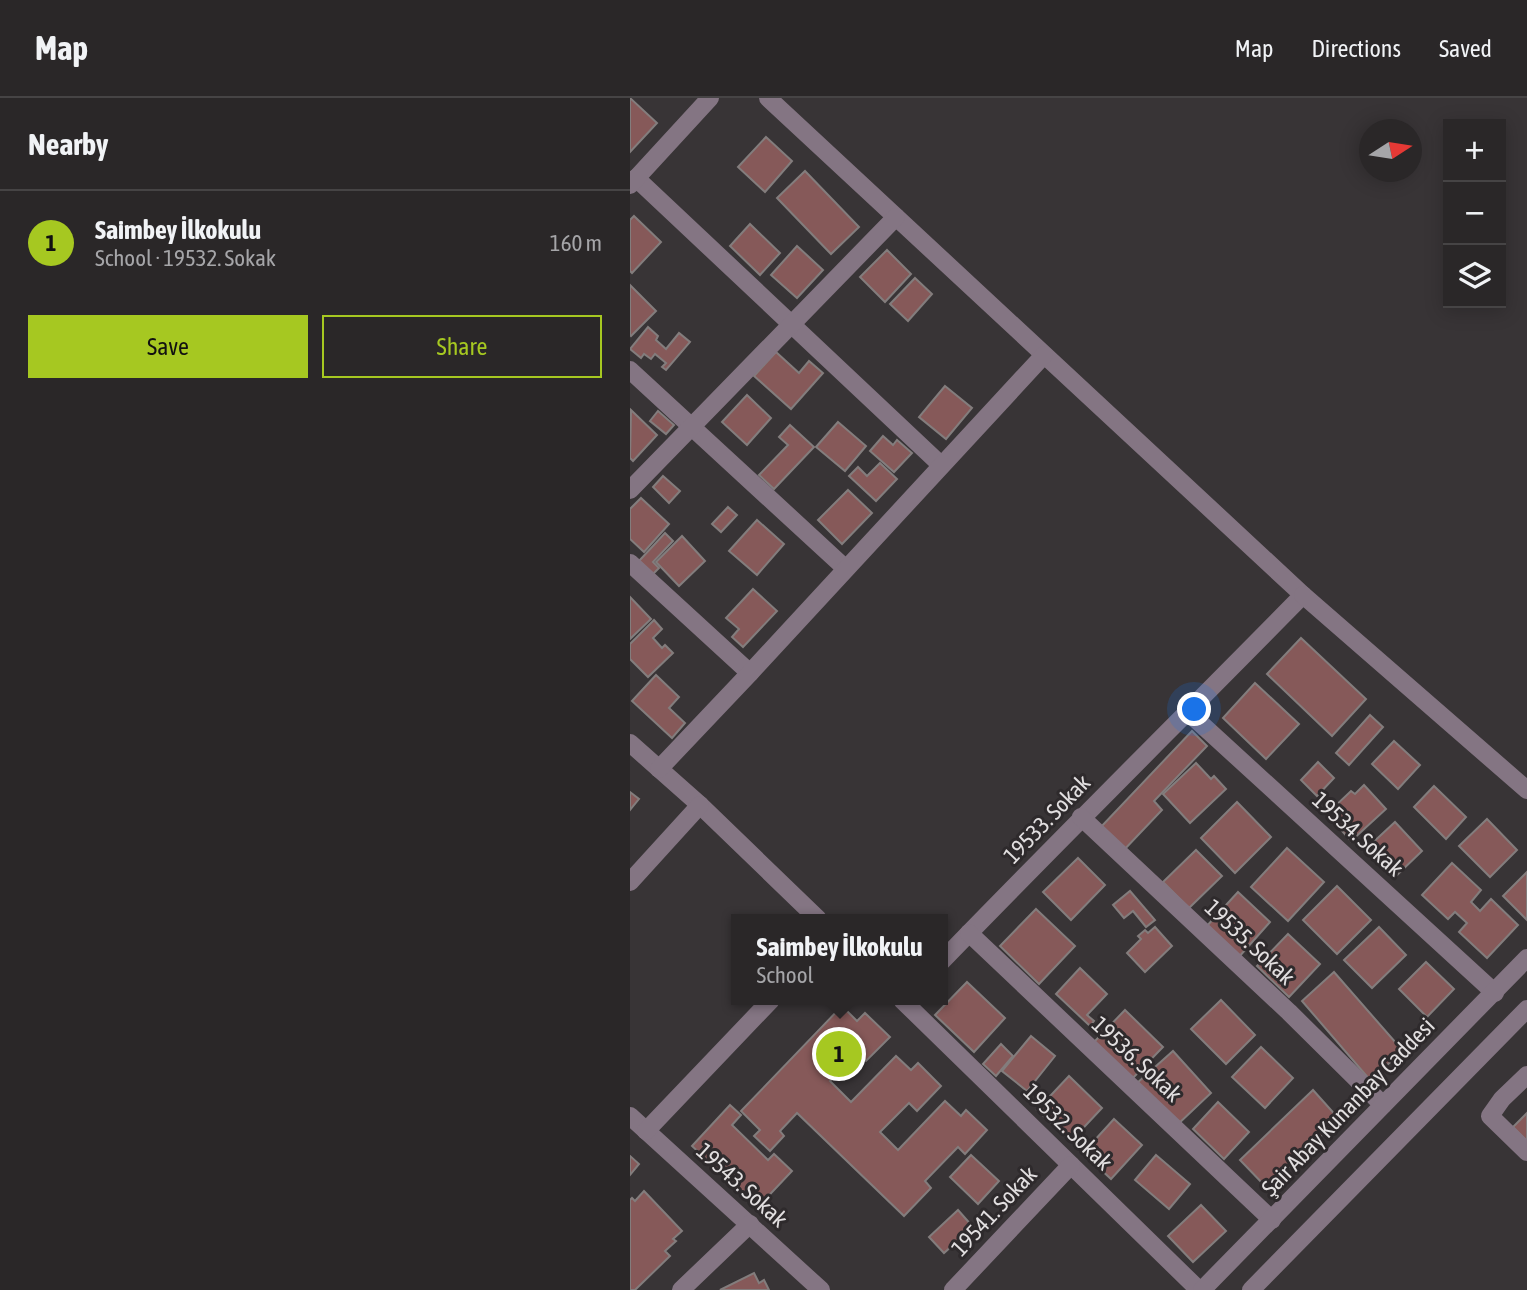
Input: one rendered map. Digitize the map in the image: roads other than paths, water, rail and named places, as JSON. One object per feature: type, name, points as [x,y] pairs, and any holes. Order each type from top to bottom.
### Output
[{"type":"street","points":[[710,98],[633,181],[792,324],[941,466]]},
{"type":"street","points":[[768,98],[1303,594],[1527,790]]},
{"type":"street","points":[[630,490],[896,218]]},
{"type":"street","points":[[659,769],[1044,355]]},
{"type":"street","points":[[630,370],[845,568]]},
{"type":"street","points":[[630,563],[750,673]]},
{"type":"street","name":"19533. Sokak","points":[[948,955],[1303,594]]},
{"type":"street","name":"19534. Sokak","points":[[1188,712],[1495,993]]},
{"type":"street","points":[[630,743],[813,914]]},
{"type":"street","points":[[630,882],[700,806]]},
{"type":"street","name":"19535. Sokak","points":[[1081,817],[1289,1012],[1383,1105]]},
{"type":"street","name":"19536. Sokak","points":[[969,933],[1272,1220]]},
{"type":"street","name":"Şair Abay Kunanbay Caddesi","points":[[1201,1290],[1527,958]]},
{"type":"street","points":[[646,1131],[766,1005]]},
{"type":"street","name":"19532. Sokak","points":[[908,1005],[1201,1290]]},
{"type":"street","points":[[1251,1290],[1527,1009]]},
{"type":"street","points":[[1527,1075],[1502,1099],[1490,1116],[1527,1152]]},
{"type":"street","name":"19543. Sokak","points":[[630,1116],[821,1290]]},
{"type":"street","name":"19541. Sokak","points":[[953,1290],[1071,1165]]},
{"type":"street","points":[[681,1290],[750,1224]]},
{"type":"place","name":"Saimbey İlkokulu","points":[[839,1054]]}]
